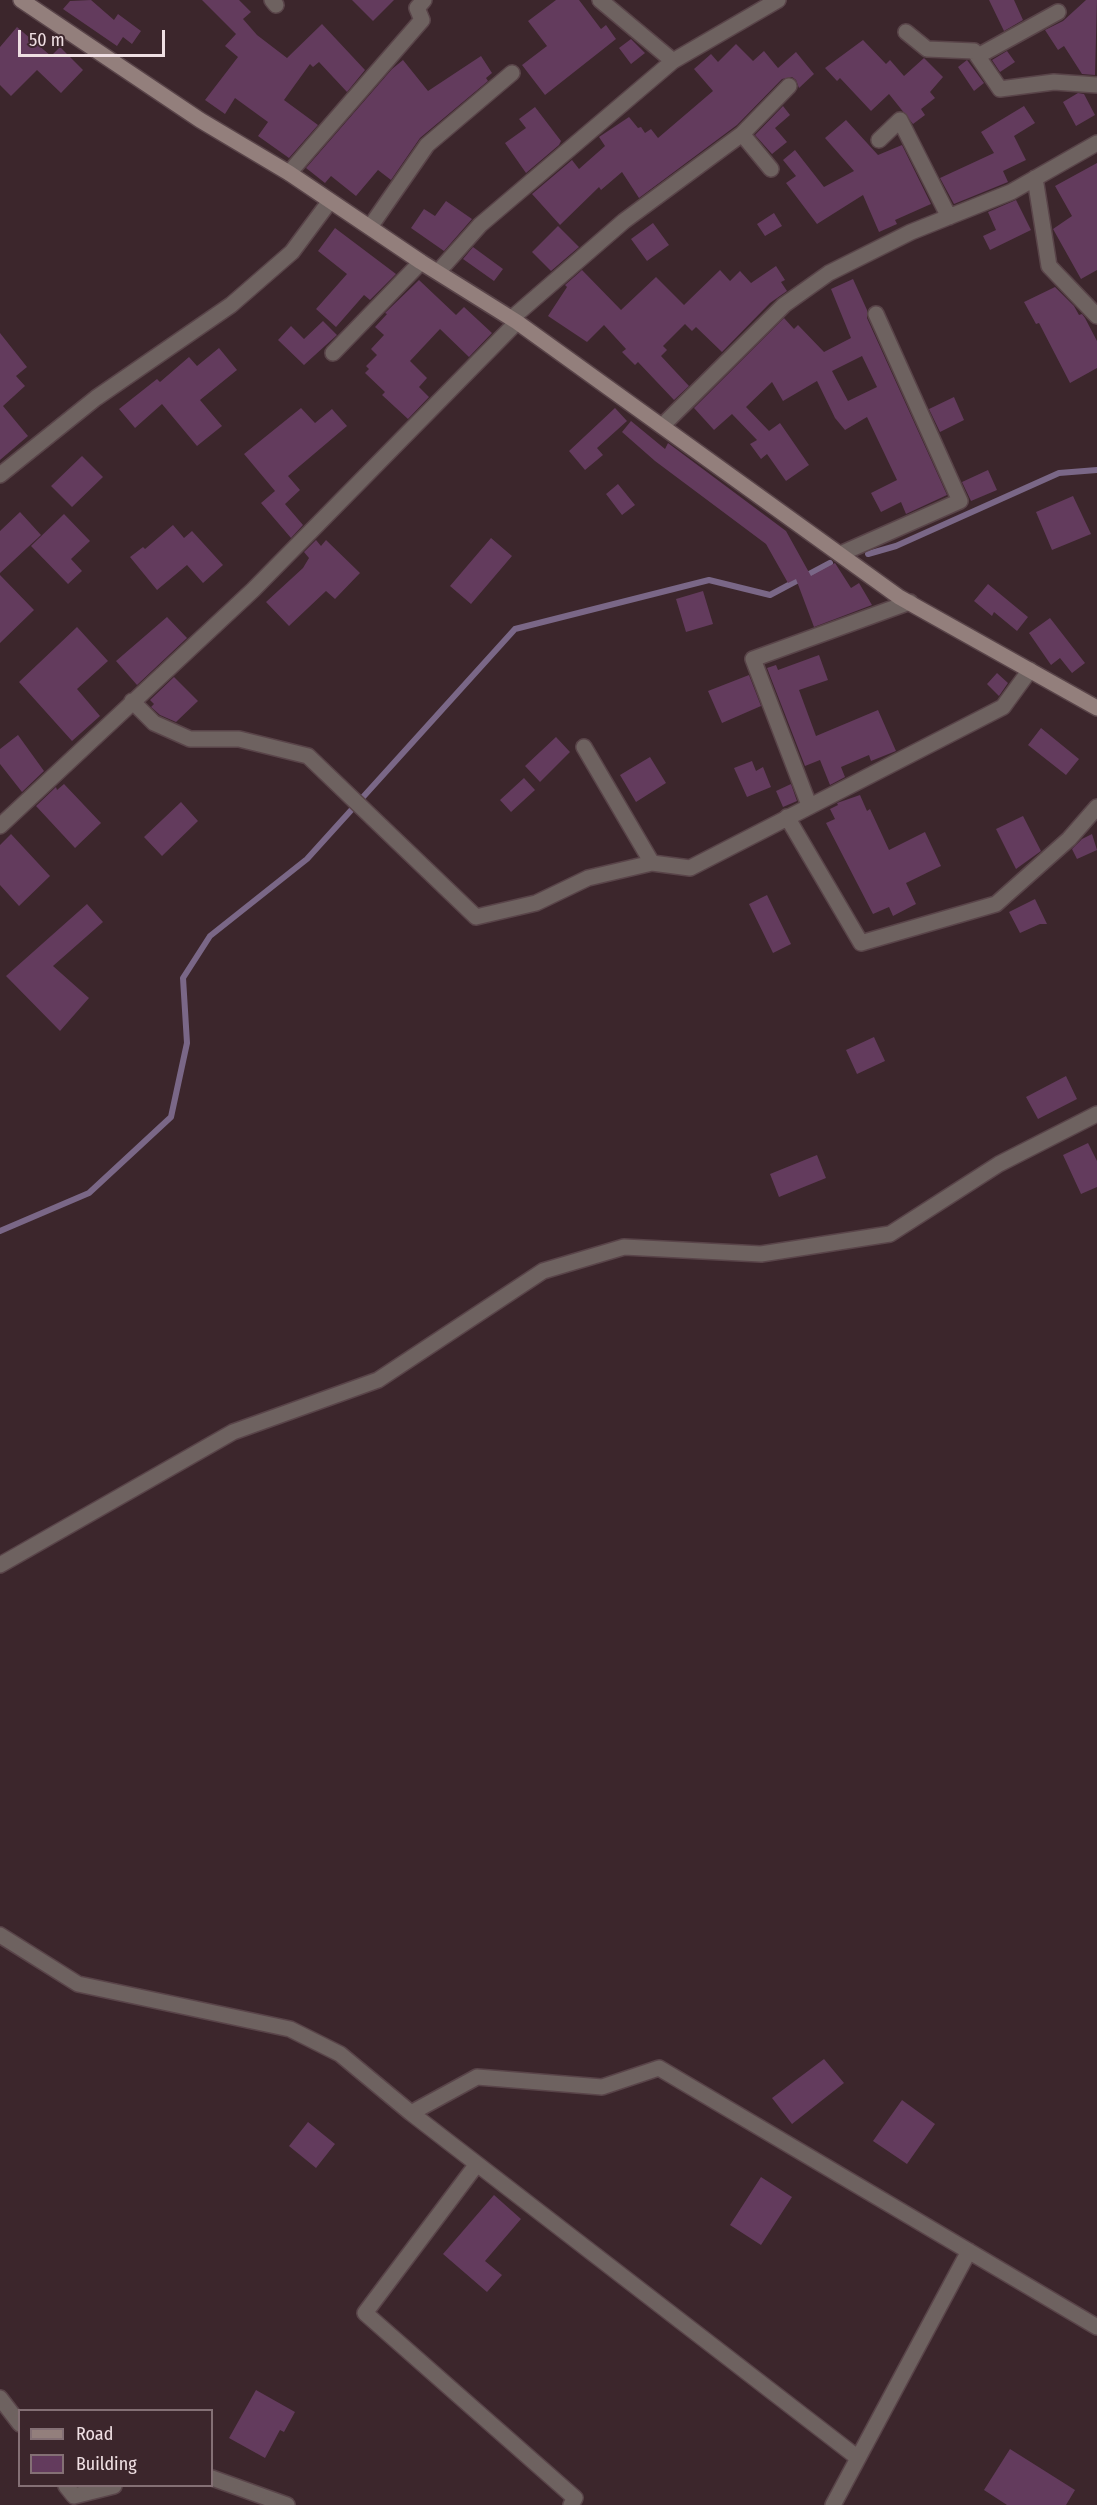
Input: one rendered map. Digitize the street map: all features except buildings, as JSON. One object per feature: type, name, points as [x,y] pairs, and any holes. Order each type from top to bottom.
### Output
[{"type":"street","points":[[21,0],[200,120],[289,173],[515,320],[910,602],[1097,708]]},
{"type":"street","points":[[289,173],[422,20],[417,8],[424,0]]},
{"type":"street","points":[[600,0],[673,62]]},
{"type":"street","points":[[438,272],[480,225],[673,62],[778,0]]},
{"type":"street","points":[[978,56],[1058,12]]},
{"type":"street","points":[[906,32],[927,49],[974,51],[1000,89],[1054,82],[1097,85]]},
{"type":"street","points":[[370,227],[427,145],[512,73]]},
{"type":"street","points":[[0,825],[253,590],[515,320],[624,222],[742,134],[789,86]]},
{"type":"street","points":[[879,140],[900,120],[949,217]]},
{"type":"street","points":[[742,134],[771,170]]},
{"type":"street","points":[[662,426],[784,305],[829,273],[949,217],[1011,192],[1097,143]]},
{"type":"street","points":[[1035,178],[1049,266],[1097,316]]},
{"type":"street","points":[[0,475],[96,398],[231,305],[292,252],[330,201]]},
{"type":"street","points":[[333,353],[421,261]]},
{"type":"street","points":[[840,554],[960,501],[876,314]]},
{"type":"street","points":[[809,805],[753,659],[910,602]]},
{"type":"street","points":[[132,701],[154,723],[190,739],[239,739],[308,756],[476,917],[537,903],[588,878],[652,863],[690,868],[1003,707],[1030,670]]},
{"type":"street","points":[[584,747],[652,863]]},
{"type":"street","points":[[787,817],[861,943],[996,904],[1069,839],[1097,807]]},
{"type":"street","points":[[0,1565],[233,1432],[378,1380],[543,1271],[624,1247],[760,1254],[890,1234],[999,1164],[1097,1114]]},
{"type":"street","points":[[0,1935],[78,1984],[290,2029],[340,2054],[411,2113],[858,2458]]},
{"type":"street","points":[[411,2113],[477,2077],[602,2087],[659,2068],[1097,2327]]},
{"type":"street","points":[[477,2164],[365,2313],[575,2498],[571,2505]]},
{"type":"street","points":[[833,2505],[969,2251]]},
{"type":"street","points":[[0,2398],[18,2421]]},
{"type":"street","points":[[213,2478],[287,2505]]},
{"type":"street","points":[[67,2487],[74,2496],[110,2487]]},
{"type":"waterway","points":[[868,554],[896,546],[1059,473],[1097,470]]},
{"type":"waterway","points":[[0,1231],[89,1193],[171,1117],[187,1043],[183,978],[210,936],[307,859],[515,629],[709,580],[770,595],[830,563]]}]
